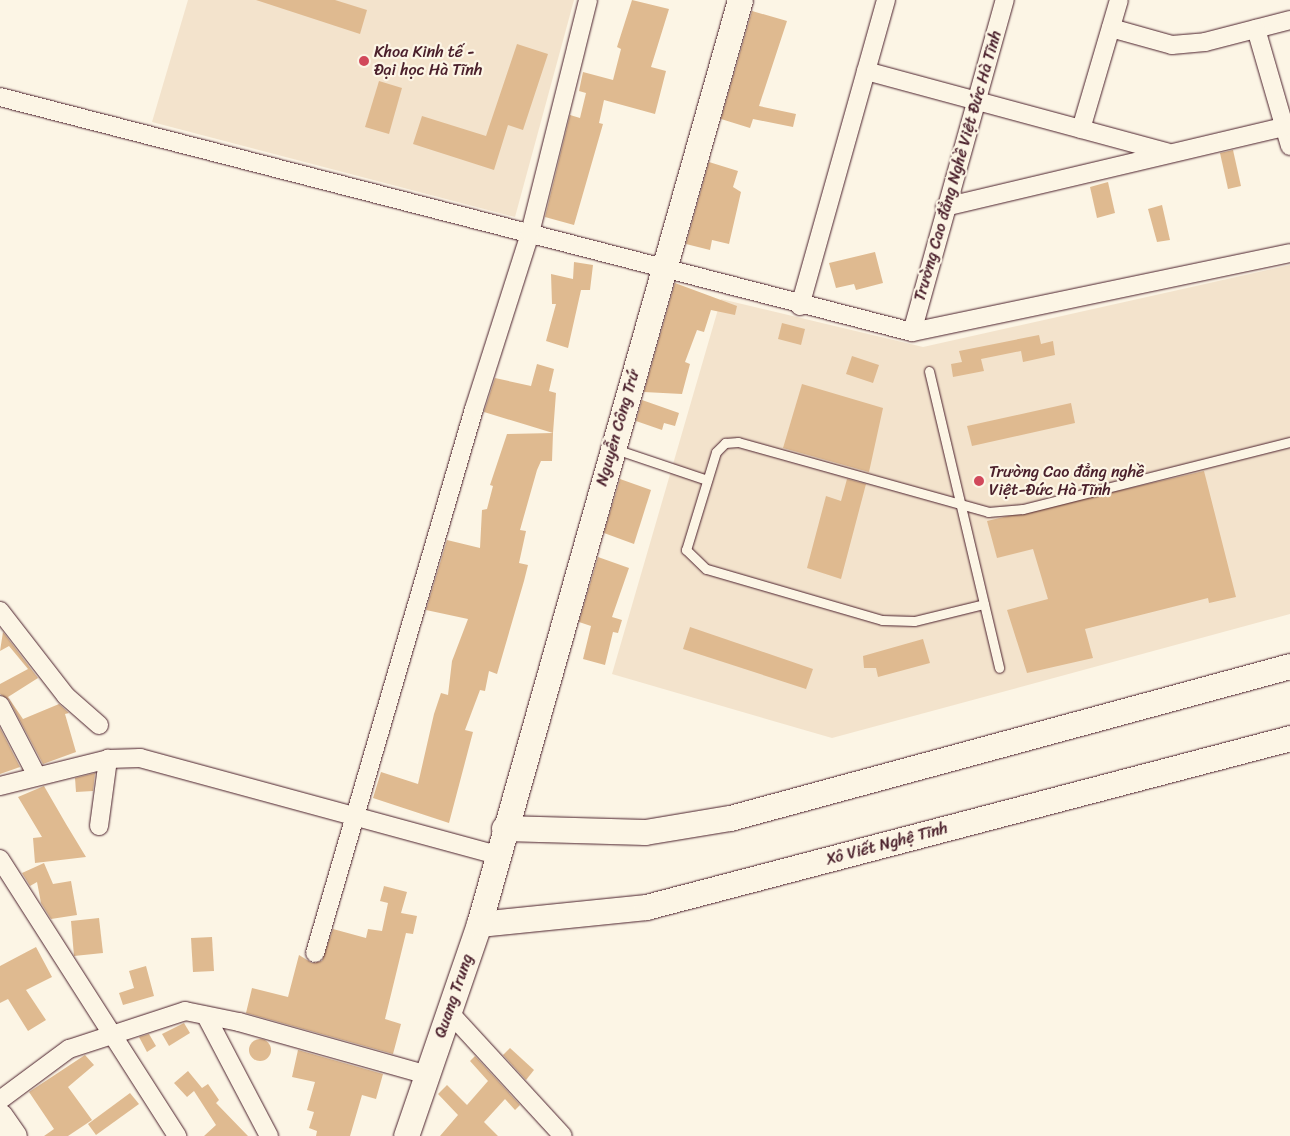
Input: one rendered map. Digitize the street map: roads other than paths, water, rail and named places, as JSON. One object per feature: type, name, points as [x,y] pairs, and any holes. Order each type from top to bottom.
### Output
[{"type":"street","points":[[315,953],[354,816],[530,233],[588,0]]},
{"type":"street","name":"Nguyễn Công Trứ","points":[[498,855],[504,828],[740,0]]},
{"type":"street","points":[[800,306],[886,0]]},
{"type":"street","name":"Trường Cao đẳng Nghề Việt Đức Hà Tĩnh","points":[[912,332],[944,207],[977,102],[1005,0]]},
{"type":"street","points":[[1081,129],[1119,0]]},
{"type":"street","points":[[1110,28],[1172,45],[1256,29],[1290,20]]},
{"type":"street","points":[[1256,29],[1290,146]]},
{"type":"street","points":[[866,71],[1169,153]]},
{"type":"street","points":[[0,97],[664,267],[800,306],[912,332],[1290,253]]},
{"type":"street","points":[[944,207],[1284,127]]},
{"type":"street","points":[[0,611],[66,696],[99,725]]},
{"type":"street","points":[[504,828],[645,832],[730,818],[1290,666]]},
{"type":"street","points":[[0,705],[37,776]]},
{"type":"street","name":"Xô Viết Nghệ Tĩnh","points":[[479,924],[646,907],[1290,738]]},
{"type":"street","points":[[0,786],[108,759],[140,758],[498,855]]},
{"type":"street","points":[[99,826],[108,759]]},
{"type":"street","name":"Quang Trung","points":[[406,1136],[479,924],[498,855]]},
{"type":"street","points":[[0,859],[177,1136]]},
{"type":"street","points":[[0,1100],[70,1049],[178,1012],[206,1016],[427,1076]]},
{"type":"street","points":[[449,1012],[563,1136]]},
{"type":"street","points":[[206,1016],[269,1136]]},
{"type":"street","points":[[0,1116],[14,1136]]},
{"type":"lane","points":[[928,371],[999,668]]},
{"type":"lane","points":[[984,604],[914,621],[882,620],[706,569],[686,550],[716,452],[725,443],[738,442],[961,508],[988,512],[1023,509],[1290,442]]},
{"type":"lane","points":[[612,448],[707,480]]},
{"type":"place","name":"Khoa Kinh tế - Đại học Hà Tĩnh","points":[[364,61]]},
{"type":"place","name":"Trường Cao đẳng nghề Việt-Đức Hà Tĩnh","points":[[979,481]]}]
